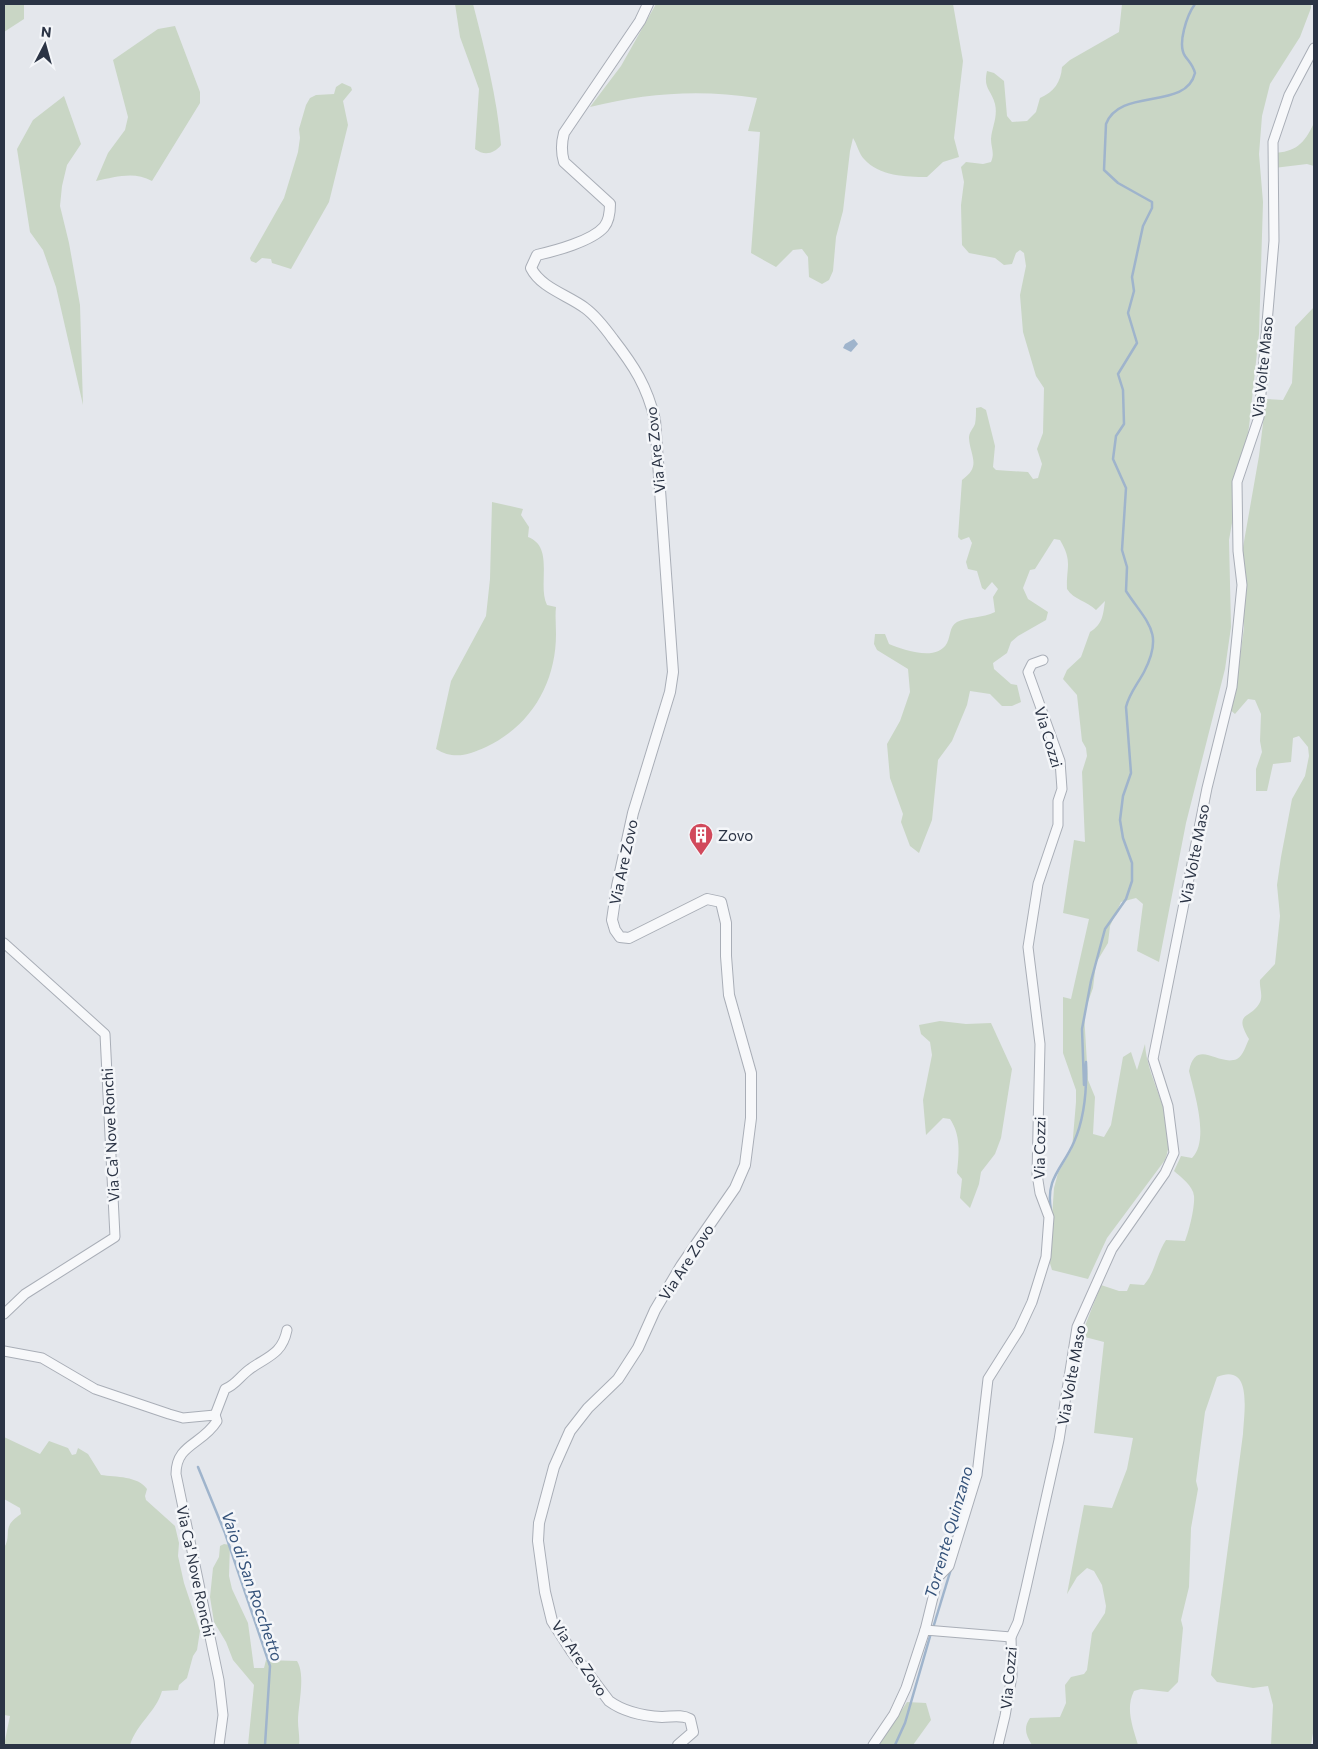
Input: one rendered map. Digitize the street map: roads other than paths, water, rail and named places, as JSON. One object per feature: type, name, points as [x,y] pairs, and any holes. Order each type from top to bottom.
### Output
[{"type":"street","name":"Via Are Zovo","points":[[648,4],[640,20],[564,133],[561,152],[564,162],[610,204],[610,212],[605,226],[596,234],[558,250],[537,255],[530,268],[541,282],[587,309],[601,324],[638,371],[650,400],[655,420],[674,672],[670,692],[633,813],[613,909],[613,925],[620,937],[629,938],[708,900],[721,902],[726,923],[729,995],[751,1073],[752,1118],[745,1164],[735,1188],[681,1266],[655,1310],[638,1348],[618,1379],[588,1408],[570,1430],[544,1499],[539,1523],[538,1541],[544,1592],[552,1621],[572,1652],[609,1701],[616,1706],[642,1714],[680,1716],[690,1719],[693,1732],[678,1745]]},
{"type":"street","name":"Via Volte Maso","points":[[1011,1637],[1018,1622],[1059,1440],[1077,1327],[1112,1249],[1165,1173],[1174,1153],[1168,1106],[1152,1059],[1207,788],[1232,687],[1242,585],[1238,551],[1237,482],[1259,417],[1274,241],[1273,142],[1289,95],[1314,48]]},
{"type":"street","name":"Via Cozzi","points":[[873,1745],[898,1706],[925,1630],[938,1577],[949,1566],[977,1475],[982,1413],[988,1379],[1019,1330],[1032,1302],[1046,1257],[1050,1234],[1049,1217],[1040,1193],[1037,1174],[1040,1044],[1028,947],[1038,884],[1058,825],[1058,801],[1062,788],[1060,761],[1028,672],[1032,664],[1043,660]]},
{"type":"street","name":"Via Ca' Nove Ronchi","points":[[4,943],[105,1034],[115,1237],[25,1294],[4,1314]]},
{"type":"street","name":"Via Ca' Nove Ronchi","points":[[219,1745],[223,1715],[219,1680],[176,1474],[176,1461],[184,1450],[210,1432],[216,1421],[214,1414],[225,1389],[233,1386],[251,1368],[266,1361],[286,1337],[287,1330]]},
{"type":"street","points":[[4,1351],[42,1358],[95,1389],[168,1414],[183,1418],[214,1414]]},
{"type":"street","name":"Via Cozzi","points":[[925,1630],[1011,1637],[1012,1676],[998,1745]]},
{"type":"water","points":[[854,339],[858,344],[851,352],[843,348],[845,344]]},
{"type":"waterway","name":"Torrente Quinzano","points":[[1051,1210],[1050,1199],[1053,1181],[1078,1133],[1083,1113],[1086,1093],[1086,1062],[1084,1085],[1082,1029],[1091,981],[1105,929],[1126,899],[1132,881],[1132,863],[1123,838],[1120,820],[1123,796],[1131,773],[1126,707],[1144,672],[1153,647],[1153,637],[1150,628],[1126,591],[1127,567],[1122,550],[1126,488],[1113,459],[1116,436],[1124,424],[1123,390],[1118,374],[1137,343],[1128,313],[1134,291],[1132,277],[1143,226],[1152,208],[1152,202],[1118,183],[1104,170],[1106,124],[1113,113],[1125,106],[1167,96],[1179,92],[1189,85],[1195,73],[1185,56],[1182,44],[1186,22],[1195,4]]},
{"type":"waterway","name":"Vaio di San Rocchetto","points":[[198,1467],[225,1533],[270,1666],[265,1745]]},
{"type":"waterway","name":"Torrente Quinzano","points":[[933,1628],[951,1569]]},
{"type":"waterway","name":"Torrente Quinzano","points":[[895,1745],[905,1723],[931,1633]]},
{"type":"place","name":"Zovo","points":[[701,856]]}]
